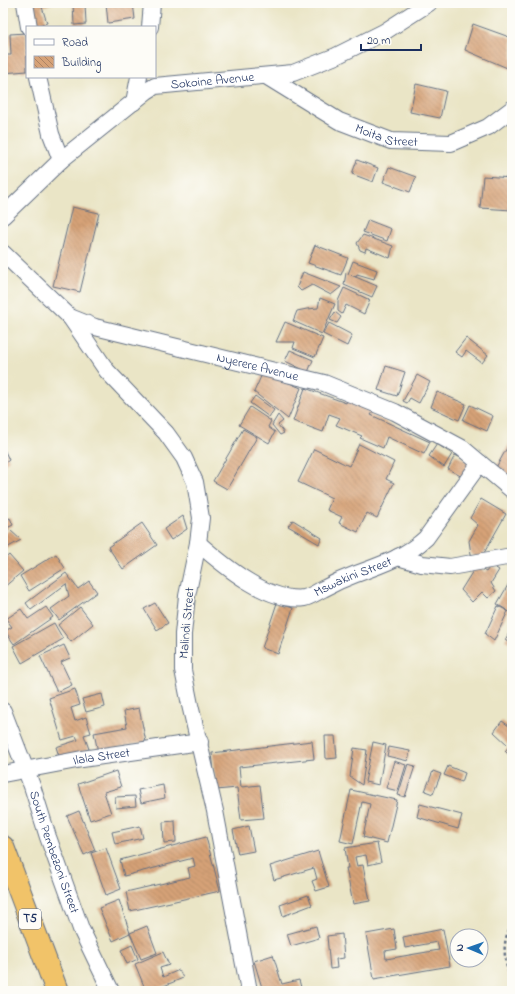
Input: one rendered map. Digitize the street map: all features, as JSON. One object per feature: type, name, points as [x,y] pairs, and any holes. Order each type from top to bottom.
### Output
[{"type":"highway","name":"T5","points":[[3,847],[57,991]]},
{"type":"street","points":[[25,3],[29,26]]},
{"type":"street","points":[[150,26],[152,3]]},
{"type":"street","name":"Sokoine Avenue","points":[[3,216],[61,160],[147,91],[160,86],[293,74],[336,56],[384,32],[429,3]]},
{"type":"street","name":"Moita Street","points":[[266,76],[339,121],[391,141],[451,143],[488,127],[512,109]]},
{"type":"street","points":[[38,78],[51,134],[61,160]]},
{"type":"street","points":[[134,102],[139,78]]},
{"type":"street","name":"Nyerere Avenue","points":[[3,252],[70,317],[95,327],[324,383],[395,412],[462,448],[512,490]]},
{"type":"street","name":"Malindi Street","points":[[70,317],[107,371],[166,433],[184,458],[197,489],[201,518],[198,543],[187,596],[183,634],[183,670],[215,811],[250,991]]},
{"type":"street","name":"Mswakini Street","points":[[198,543],[212,556],[251,583],[268,592],[292,598],[305,598],[340,580],[398,557],[416,548],[426,538],[480,463]]},
{"type":"street","points":[[398,557],[422,564],[450,567],[512,556]]},
{"type":"street","name":"South Pembezoni Street","points":[[3,711],[32,786],[48,837],[81,929],[111,991]]},
{"type":"street","name":"Ilala Street","points":[[3,774],[116,753],[200,742]]},
{"type":"path","points":[[512,924],[506,934],[504,945],[506,963],[512,986]]},
{"type":"building","points":[[30,3],[53,3],[42,7],[47,23],[37,26]]},
{"type":"building","points":[[73,3],[85,3],[86,24],[74,25]]},
{"type":"building","points":[[106,3],[133,3],[135,19],[108,23]]},
{"type":"building","points":[[473,24],[512,38],[512,70],[465,50]]},
{"type":"building","points":[[26,33],[26,71],[3,73],[3,55],[11,55],[10,34]]},
{"type":"building","points":[[416,84],[446,91],[440,118],[410,112]]},
{"type":"building","points":[[357,160],[378,168],[373,182],[352,174]]},
{"type":"building","points":[[389,167],[416,177],[410,192],[383,182]]},
{"type":"building","points":[[483,176],[512,178],[512,210],[480,208]]},
{"type":"building","points":[[72,207],[99,213],[80,292],[53,286]]},
{"type":"building","points":[[368,220],[391,229],[387,241],[363,232]]},
{"type":"building","points":[[363,235],[393,246],[390,258],[366,248],[365,252],[360,250],[357,243]]},
{"type":"building","points":[[315,245],[348,258],[341,275],[308,263]]},
{"type":"building","points":[[353,261],[377,270],[374,279],[357,274],[356,277],[351,275],[377,286],[372,297],[344,285],[346,273],[348,274]]},
{"type":"building","points":[[303,272],[341,287],[331,295],[312,285],[301,291],[297,287]]},
{"type":"building","points":[[344,288],[370,300],[364,314],[346,305],[342,314],[338,311],[338,301]]},
{"type":"building","points":[[320,298],[335,304],[322,334],[293,321],[297,311],[318,308]]},
{"type":"building","points":[[335,312],[341,317],[337,323],[330,320]]},
{"type":"building","points":[[285,322],[323,338],[315,357],[293,348],[295,342],[276,342]]},
{"type":"building","points":[[329,323],[352,335],[347,346],[323,334]]},
{"type":"building","points":[[466,338],[488,355],[482,363],[466,351],[462,357],[455,352]]},
{"type":"building","points":[[290,350],[313,360],[308,372],[285,361]]},
{"type":"building","points":[[386,366],[405,372],[397,396],[378,390]]},
{"type":"building","points":[[263,372],[301,388],[288,419],[254,392]]},
{"type":"building","points":[[417,375],[430,382],[419,403],[410,398],[407,403],[403,401]]},
{"type":"building","points":[[305,388],[346,403],[347,400],[373,412],[371,415],[430,442],[424,454],[387,437],[383,448],[360,438],[362,436],[336,425],[340,418],[329,414],[323,432],[293,421]]},
{"type":"building","points":[[437,392],[466,404],[459,420],[431,407]]},
{"type":"building","points":[[255,396],[274,410],[269,417],[250,403]]},
{"type":"building","points":[[470,405],[493,416],[487,431],[463,420]]},
{"type":"building","points":[[250,407],[271,421],[268,427],[275,432],[269,443],[239,425]]},
{"type":"building","points":[[278,415],[283,421],[278,425],[284,433],[280,435],[272,425]]},
{"type":"building","points":[[243,429],[257,437],[227,489],[213,481]]},
{"type":"building","points":[[512,439],[512,481],[494,471]]},
{"type":"building","points":[[359,444],[394,462],[386,479],[394,483],[377,518],[367,513],[358,532],[339,523],[342,517],[327,510],[332,498],[298,482],[314,449],[349,466]]},
{"type":"building","points":[[437,444],[452,454],[444,467],[429,456]]},
{"type":"building","points":[[3,447],[9,460],[3,465]]},
{"type":"building","points":[[455,455],[471,463],[464,478],[448,469]]},
{"type":"building","points":[[481,499],[506,514],[480,560],[471,554],[469,541],[478,525],[470,518]]},
{"type":"building","points":[[183,516],[187,529],[171,540],[164,529]]},
{"type":"building","points":[[10,518],[13,525],[3,530],[3,521]]},
{"type":"building","points":[[293,520],[322,538],[319,544],[288,526]]},
{"type":"building","points":[[142,523],[157,545],[123,569],[108,547]]},
{"type":"building","points":[[10,530],[21,540],[3,550],[3,534]]},
{"type":"building","points":[[56,554],[65,568],[29,591],[20,576]]},
{"type":"building","points":[[9,555],[23,571],[3,588],[3,560]]},
{"type":"building","points":[[491,565],[499,570],[491,583],[496,591],[488,598],[482,592],[472,602],[461,590],[476,566],[486,572]]},
{"type":"building","points":[[66,573],[78,589],[89,581],[97,592],[59,620],[51,609],[69,596],[66,584],[31,610],[26,603]]},
{"type":"building","points":[[512,578],[512,611],[511,613],[497,604]]},
{"type":"building","points":[[155,603],[168,623],[157,630],[144,609]]},
{"type":"building","points":[[277,603],[293,608],[278,654],[262,648]]},
{"type":"building","points":[[498,606],[508,611],[494,641],[485,634]]},
{"type":"building","points":[[46,607],[53,617],[14,644],[5,631],[12,627],[6,619],[21,609],[28,619]]},
{"type":"building","points":[[80,607],[93,624],[71,642],[58,625]]},
{"type":"building","points":[[54,623],[63,639],[22,663],[13,646]]},
{"type":"building","points":[[512,628],[512,645],[505,640]]},
{"type":"building","points":[[64,645],[70,658],[61,662],[72,685],[57,692],[40,656]]},
{"type":"building","points":[[75,689],[80,705],[71,708],[75,721],[86,717],[91,733],[84,735],[89,749],[60,759],[56,747],[78,740],[76,736],[62,740],[49,698]]},
{"type":"building","points":[[102,694],[105,707],[86,712],[82,699]]},
{"type":"building","points":[[139,708],[146,742],[98,752],[94,733],[127,727],[124,711]]},
{"type":"building","points":[[502,721],[509,726],[512,723],[512,741],[508,745],[494,732]]},
{"type":"building","points":[[325,736],[335,736],[337,758],[326,759]]},
{"type":"building","points":[[312,741],[314,759],[239,767],[241,787],[260,785],[264,818],[241,820],[237,788],[216,790],[212,753]]},
{"type":"building","points":[[373,742],[386,745],[379,785],[365,782]]},
{"type":"building","points":[[512,743],[512,758],[505,751]]},
{"type":"building","points":[[389,747],[410,751],[408,761],[387,756]]},
{"type":"building","points":[[354,748],[367,750],[362,785],[350,777]]},
{"type":"building","points":[[394,761],[406,765],[398,791],[386,788]]},
{"type":"building","points":[[408,764],[415,766],[405,797],[398,795]]},
{"type":"building","points":[[448,766],[465,773],[462,782],[444,775]]},
{"type":"building","points":[[116,771],[121,787],[104,792],[111,813],[90,820],[78,784]]},
{"type":"building","points":[[433,771],[441,774],[433,794],[425,791]]},
{"type":"building","points":[[163,785],[165,798],[141,803],[138,790]]},
{"type":"building","points":[[351,790],[397,800],[387,843],[363,837],[370,804],[362,802],[353,844],[340,841]]},
{"type":"building","points":[[135,796],[136,806],[116,808],[115,797]]},
{"type":"building","points":[[420,804],[462,815],[458,829],[417,817]]},
{"type":"building","points":[[79,811],[95,850],[84,855],[67,816]]},
{"type":"building","points":[[175,821],[176,842],[164,843],[163,822]]},
{"type":"building","points":[[140,826],[143,838],[115,844],[112,832]]},
{"type":"building","points":[[249,826],[254,851],[238,854],[233,830]]},
{"type":"building","points":[[206,837],[220,891],[130,911],[126,892],[190,877],[188,868],[195,866],[193,858],[124,876],[120,860]]},
{"type":"building","points":[[377,843],[381,862],[368,865],[366,855],[355,857],[357,866],[363,865],[370,901],[353,904],[346,868],[348,868],[345,848]]},
{"type":"building","points":[[106,848],[121,889],[106,895],[91,853]]},
{"type":"building","points":[[318,851],[329,887],[316,891],[312,881],[317,879],[314,868],[274,880],[270,866]]},
{"type":"building","points":[[308,895],[312,905],[283,916],[280,905]]},
{"type":"building","points":[[119,900],[130,933],[113,941],[99,908]]},
{"type":"building","points":[[147,926],[157,953],[141,959],[130,933]]},
{"type":"building","points":[[316,926],[319,938],[291,946],[287,934]]},
{"type":"building","points":[[394,929],[397,949],[385,951],[386,959],[439,950],[437,942],[405,948],[403,937],[443,929],[449,966],[374,979],[366,934]]},
{"type":"building","points":[[342,934],[344,958],[336,959],[337,968],[330,969],[327,936]]},
{"type":"building","points":[[132,945],[138,959],[127,964],[121,950]]},
{"type":"building","points":[[163,952],[169,965],[160,968],[163,977],[179,970],[183,978],[152,991],[146,991],[135,964]]},
{"type":"building","points":[[273,955],[282,984],[299,980],[302,991],[263,991],[254,961]]}]
